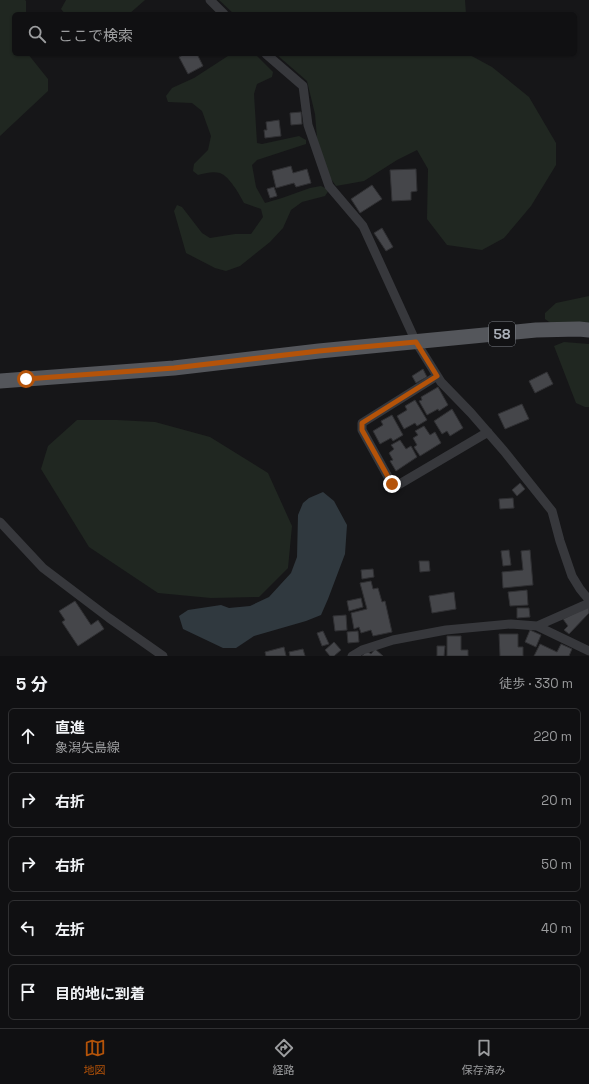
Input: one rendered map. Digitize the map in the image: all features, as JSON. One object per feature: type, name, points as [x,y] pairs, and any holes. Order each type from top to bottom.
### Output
[{"type":"main road","name":"58","points":[[0,381],[174,368],[319,351],[536,330],[589,330]]},
{"type":"street","points":[[210,0],[222,12]]},
{"type":"street","points":[[268,56],[303,86],[308,125],[329,186],[363,226],[416,342],[441,382],[488,432],[552,511],[572,576],[589,600]]},
{"type":"street","points":[[437,376],[362,423],[362,430],[392,484],[398,485],[488,432]]},
{"type":"street","points":[[0,522],[43,568],[109,618],[163,656]]},
{"type":"street","points":[[537,626],[589,604]]},
{"type":"street","points":[[352,656],[362,650],[393,640],[446,630],[511,624],[537,626],[589,650]]},
{"type":"shaded area","points":[[0,0],[25,0],[26,12],[12,12],[12,56],[30,56],[48,79],[48,91],[0,136]]},
{"type":"shaded area","points":[[66,0],[145,0],[131,12],[63,12],[61,9]]},
{"type":"shaded area","points":[[219,0],[465,0],[466,12],[232,12]]},
{"type":"shaded area","points":[[228,56],[257,56],[273,72],[272,77],[257,84],[254,94],[257,143],[262,144],[299,136],[306,140],[306,144],[257,160],[252,165],[256,187],[265,203],[310,188],[321,186],[329,190],[325,196],[302,202],[291,210],[283,228],[270,242],[240,266],[226,271],[215,268],[186,253],[174,211],[177,205],[182,207],[202,233],[210,238],[235,234],[251,234],[263,217],[261,209],[244,203],[231,182],[224,175],[217,172],[212,172],[198,175],[193,171],[194,164],[208,150],[211,136],[202,111],[192,103],[168,102],[166,96],[172,88],[194,78]]},
{"type":"shaded area","points":[[278,56],[472,56],[492,67],[529,97],[556,143],[556,165],[531,206],[504,238],[482,250],[447,245],[427,219],[428,169],[417,150],[397,160],[364,181],[336,186],[319,162],[315,114],[307,81]]},
{"type":"shaded area","points":[[589,296],[589,324],[552,324],[545,319],[545,313],[556,303]]},
{"type":"shaded area","points":[[564,342],[589,344],[589,407],[576,403],[554,346]]},
{"type":"shaded area","points":[[77,420],[155,422],[210,437],[268,473],[292,526],[288,568],[259,597],[211,598],[158,593],[89,547],[41,469],[48,446]]},
{"type":"shaded area","points":[[323,492],[334,501],[347,525],[345,554],[321,615],[306,621],[254,636],[236,648],[223,648],[183,629],[179,616],[188,610],[221,605],[229,608],[250,606],[269,597],[291,573],[297,557],[298,515],[303,503],[309,498]]},
{"type":"building","points":[[198,56],[203,66],[188,74],[179,57]]},
{"type":"building","points":[[301,112],[302,124],[291,125],[290,113]]},
{"type":"building","points":[[279,120],[281,136],[265,138],[264,130],[267,130],[266,122]]},
{"type":"building","points":[[291,166],[293,173],[307,169],[311,183],[296,187],[294,183],[276,188],[272,171]]},
{"type":"building","points":[[416,169],[417,191],[411,192],[411,200],[392,201],[390,170]]},
{"type":"building","points":[[372,185],[382,199],[360,213],[351,199]]},
{"type":"building","points":[[274,187],[277,196],[270,198],[267,189]]},
{"type":"building","points":[[382,228],[393,247],[386,251],[374,233]]},
{"type":"building","points":[[423,369],[427,377],[416,383],[412,376]]},
{"type":"building","points":[[547,372],[553,384],[535,393],[529,381]]},
{"type":"building","points":[[438,387],[448,405],[439,411],[438,409],[427,415],[419,401],[422,400],[421,397]]},
{"type":"building","points":[[415,400],[427,420],[417,426],[415,423],[404,429],[397,416],[407,410],[405,406]]},
{"type":"building","points":[[522,404],[529,419],[505,429],[498,414]]},
{"type":"building","points":[[452,409],[463,428],[450,436],[447,431],[442,434],[434,421]]},
{"type":"building","points":[[392,415],[403,435],[393,441],[391,438],[380,444],[373,431],[383,425],[381,421]]},
{"type":"building","points":[[424,426],[430,435],[435,432],[441,443],[420,456],[414,447],[417,445],[413,438],[418,435],[415,431]]},
{"type":"building","points":[[400,440],[406,449],[411,446],[417,457],[396,471],[390,461],[393,460],[389,453],[394,449],[391,445]]},
{"type":"building","points":[[520,483],[525,489],[517,496],[512,490]]},
{"type":"building","points":[[513,498],[514,508],[500,509],[499,499]]},
{"type":"building","points":[[509,550],[511,565],[503,566],[501,551]]},
{"type":"building","points":[[530,550],[533,585],[503,588],[502,572],[523,570],[521,551]]},
{"type":"building","points":[[419,561],[429,561],[430,571],[420,572]]},
{"type":"building","points":[[373,569],[374,577],[362,579],[361,570]]},
{"type":"building","points":[[371,581],[373,589],[378,588],[382,602],[385,601],[392,632],[373,636],[371,630],[361,633],[359,627],[354,629],[351,613],[367,609],[360,583]]},
{"type":"building","points":[[527,590],[528,605],[510,606],[508,592]]},
{"type":"building","points":[[454,592],[456,609],[432,613],[429,596]]},
{"type":"building","points":[[361,598],[363,607],[349,611],[347,601]]},
{"type":"building","points":[[75,601],[91,625],[98,620],[104,629],[78,646],[62,622],[65,620],[59,611]]},
{"type":"building","points":[[589,606],[589,613],[569,634],[564,630],[568,626],[563,619]]},
{"type":"building","points":[[517,608],[529,608],[530,617],[517,618]]},
{"type":"building","points":[[346,615],[347,630],[335,631],[333,616]]},
{"type":"building","points":[[530,630],[541,635],[536,647],[525,642]]},
{"type":"building","points":[[323,631],[329,644],[322,646],[317,633]]},
{"type":"building","points":[[358,631],[359,642],[348,643],[347,632]]},
{"type":"building","points":[[499,634],[518,634],[518,647],[523,647],[523,656],[500,656]]},
{"type":"building","points":[[447,636],[461,636],[461,650],[468,650],[468,656],[447,656]]},
{"type":"building","points":[[334,642],[341,650],[334,656],[330,656],[325,650]]},
{"type":"building","points":[[540,644],[557,652],[561,644],[572,649],[569,656],[534,656]]},
{"type":"building","points":[[437,646],[445,646],[444,656],[437,656]]},
{"type":"building","points":[[284,647],[286,656],[266,656],[265,652]]},
{"type":"building","points":[[303,649],[305,656],[290,656],[289,652]]},
{"type":"building","points":[[375,649],[383,656],[362,656],[367,651],[371,654]]},
{"type":"route","points":[[26,379],[174,368],[319,351],[416,342],[437,376],[362,423],[362,430],[392,484]]}]
